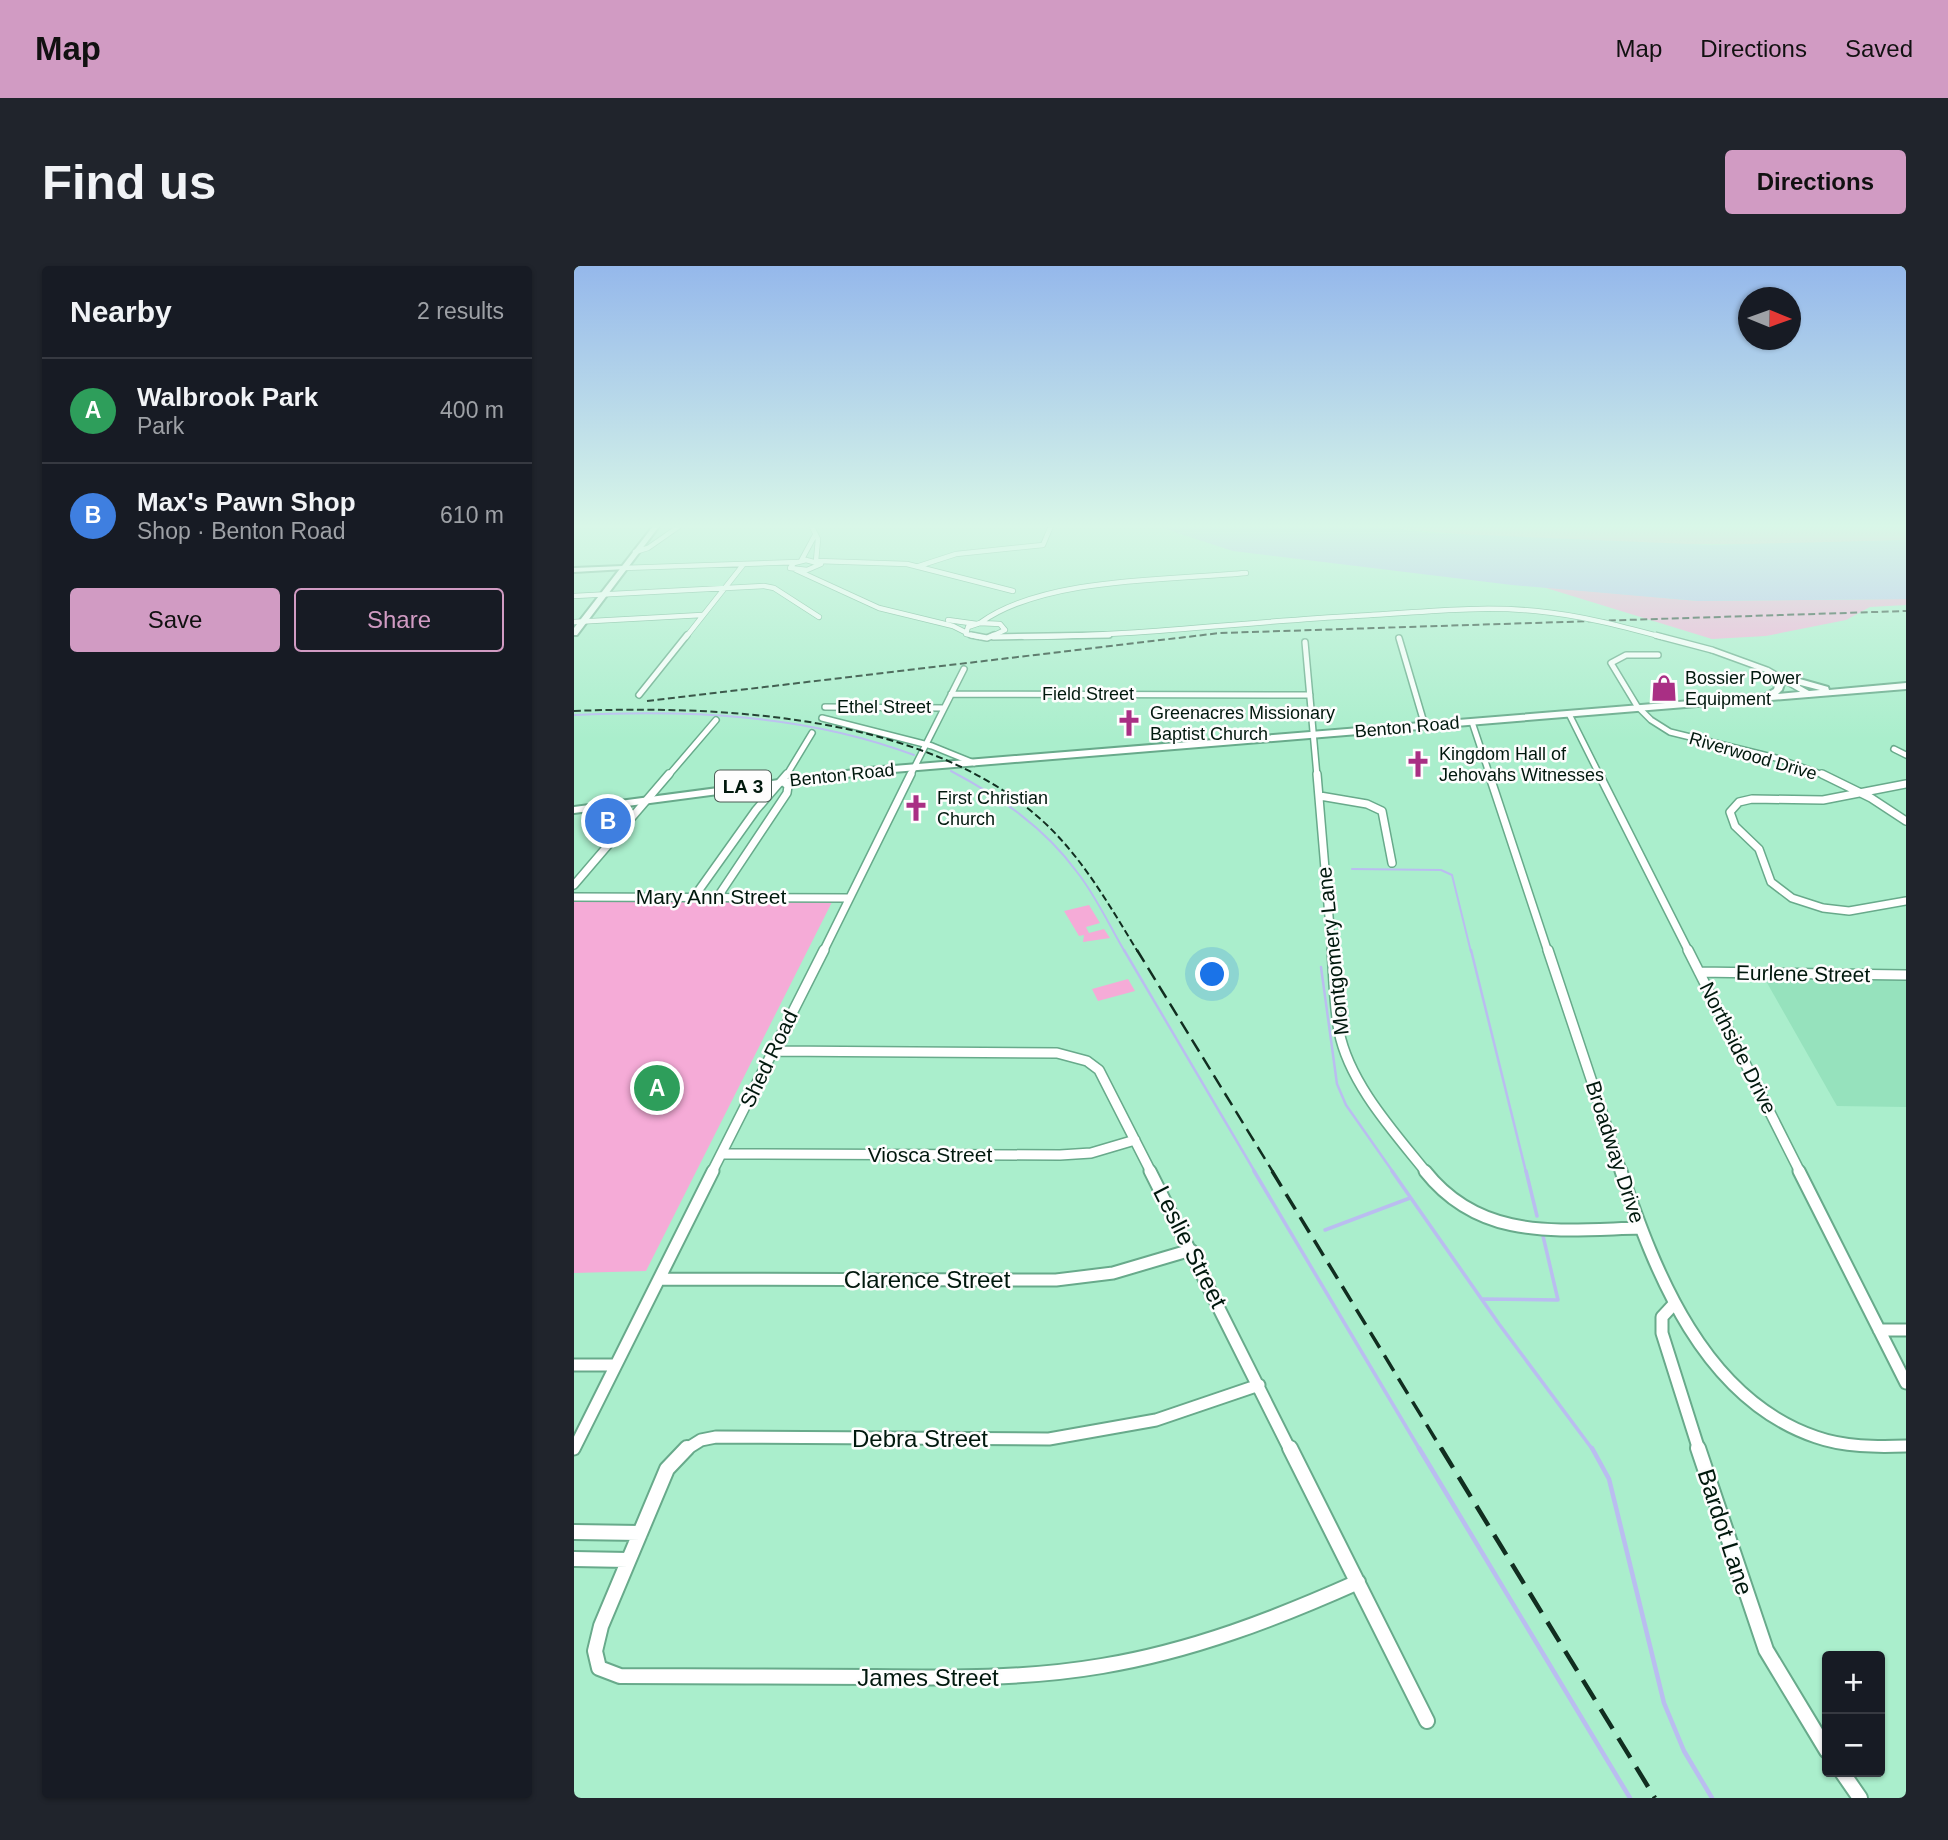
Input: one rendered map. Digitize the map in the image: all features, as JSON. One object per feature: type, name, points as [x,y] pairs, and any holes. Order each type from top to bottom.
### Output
[{"type":"main road","points":[[574,633],[579,622],[602,596]]},
{"type":"main road","points":[[1763,698],[1778,690],[1782,677],[1847,691]]},
{"type":"main road","name":"Benton Road","points":[[574,810],[783,781],[913,768],[1906,686]]},
{"type":"street","points":[[639,695],[717,596]]},
{"type":"street","points":[[786,596],[819,617]]},
{"type":"street","points":[[854,596],[879,608],[953,626],[974,637],[1099,636],[1238,622],[1475,609],[1536,611],[1610,623],[1712,650],[1782,677],[1809,694]]},
{"type":"street","points":[[864,596],[902,612],[1002,626],[1037,637]]},
{"type":"street","points":[[965,632],[1005,607],[1039,596]]},
{"type":"street","points":[[993,636],[1003,633],[1005,607]]},
{"type":"street","points":[[579,622],[702,615]]},
{"type":"street","points":[[1399,638],[1425,726]]},
{"type":"street","name":"Montgomery Lane","points":[[1305,642],[1339,1030],[1349,1063],[1377,1106],[1435,1183],[1455,1202],[1478,1215],[1529,1227],[1640,1228]]},
{"type":"street","points":[[1639,708],[1611,661],[1626,655],[1658,655]]},
{"type":"street","name":"Shed Road","points":[[574,1450],[964,669]]},
{"type":"street","name":"Field Street","points":[[951,694],[1310,695]]},
{"type":"street","name":"Ethel Street","points":[[825,707],[944,708]]},
{"type":"street","name":"Riverwood Drive","points":[[1639,708],[1658,725],[1674,733],[1791,763],[1863,794],[1906,821]]},
{"type":"street","name":"Northside Drive","points":[[1569,714],[1906,1382]]},
{"type":"street","points":[[822,719],[925,745],[974,763]]},
{"type":"street","points":[[574,886],[716,720]]},
{"type":"street","name":"Broadway Drive","points":[[1472,722],[1640,1228],[1655,1268],[1674,1304],[1733,1381],[1766,1412],[1783,1423],[1830,1441],[1867,1446],[1906,1446]]},
{"type":"street","points":[[694,897],[756,810],[783,781],[812,733]]},
{"type":"street","points":[[1894,749],[1906,755]]},
{"type":"street","points":[[717,898],[787,793],[788,786],[783,781]]},
{"type":"street","points":[[1906,784],[1823,800],[1752,799],[1735,805],[1730,816],[1759,849],[1771,881],[1792,898],[1823,908],[1849,911],[1906,901]]},
{"type":"street","points":[[1320,796],[1367,803],[1382,811],[1392,863]]},
{"type":"street","name":"Mary Ann Street","points":[[574,897],[849,898]]},
{"type":"street","name":"Eurlene Street","points":[[1699,972],[1906,975]]},
{"type":"street","name":"Leslie Street","points":[[773,1051],[1066,1054],[1087,1061],[1103,1075],[1427,1721]]},
{"type":"street","name":"Viosca Street","points":[[722,1154],[1070,1155],[1091,1153],[1135,1140]]},
{"type":"street","name":"Clarence Street","points":[[659,1279],[1066,1279],[1113,1273],[1191,1250]]},
{"type":"street","name":"Bardot Lane","points":[[1674,1304],[1663,1312],[1660,1322],[1664,1345],[1753,1618],[1783,1682],[1822,1743]]},
{"type":"street","points":[[1879,1330],[1906,1330]]},
{"type":"street","points":[[574,1365],[616,1365]]},
{"type":"street","name":"Debra Street","points":[[638,1539],[672,1461],[692,1445],[707,1438],[1049,1440],[1153,1421],[1259,1385]]},
{"type":"street","points":[[574,1532],[638,1539]]},
{"type":"street","name":"James Street","points":[[638,1539],[596,1640],[595,1651],[599,1668],[612,1675],[998,1678],[1058,1674],[1122,1664],[1193,1647],[1271,1620],[1358,1582]]},
{"type":"street","points":[[574,1559],[628,1560]]},
{"type":"street","points":[[1845,1777],[1860,1798]]},
{"type":"shaded area","points":[[1574,596],[1648,596],[1698,601],[1906,599],[1906,605],[1870,607],[1846,620],[1766,636],[1712,639]]},
{"type":"shaded area","points":[[574,899],[832,902],[646,1271],[574,1273]]},
{"type":"shaded area","points":[[1089,905],[1100,923],[1086,927],[1089,933],[1104,929],[1110,938],[1083,942],[1084,935],[1079,936],[1064,911]]},
{"type":"shaded area","points":[[1762,974],[1906,975],[1906,1107],[1837,1106]]},
{"type":"shaded area","points":[[1128,979],[1135,991],[1098,1001],[1092,989]]},
{"type":"water","points":[[1646,596],[1906,596],[1906,599],[1698,601]]},
{"type":"waterway","points":[[574,715],[661,713],[747,718],[831,731],[914,755]]},
{"type":"waterway","points":[[951,771],[1020,814],[1050,841],[1084,881],[1125,952]]},
{"type":"waterway","points":[[1352,869],[1441,870],[1452,875],[1471,952]]},
{"type":"waterway","points":[[1124,950],[1255,1172]]},
{"type":"waterway","points":[[1471,950],[1526,1172]]},
{"type":"waterway","points":[[1321,967],[1337,1084],[1346,1105],[1393,1172]]},
{"type":"waterway","points":[[1254,1171],[1420,1450]]},
{"type":"waterway","points":[[1392,1171],[1499,1324],[1593,1450]]},
{"type":"waterway","points":[[1526,1171],[1537,1216]]},
{"type":"waterway","points":[[1325,1230],[1410,1198]]},
{"type":"waterway","points":[[1483,1299],[1558,1300],[1543,1236]]},
{"type":"waterway","points":[[1419,1448],[1630,1798]]},
{"type":"waterway","points":[[1592,1448],[1609,1479],[1664,1703],[1684,1751],[1712,1798]]},
{"type":"railway","points":[[647,701],[1220,633],[1906,611]]},
{"type":"railway","points":[[574,711],[696,711],[760,715],[887,739],[947,760],[1001,789],[1048,826],[1086,870],[1138,952]]},
{"type":"railway","points":[[1137,950],[1273,1172]]},
{"type":"railway","points":[[1272,1171],[1442,1450]]},
{"type":"railway","points":[[1441,1448],[1655,1798]]},
{"type":"place","name":"Bossier Power Equipment","points":[[1664,688]]},
{"type":"place","name":"Greenacres Missionary Baptist Church","points":[[1129,723]]},
{"type":"place","name":"Kingdom Hall of Jehovahs Witnesses","points":[[1418,764]]},
{"type":"place","name":"First Christian Church","points":[[916,808]]},
{"type":"place","name":"Max's Pawn Shop","points":[[608,821]]},
{"type":"place","name":"Walbrook Park","points":[[657,1088]]}]
